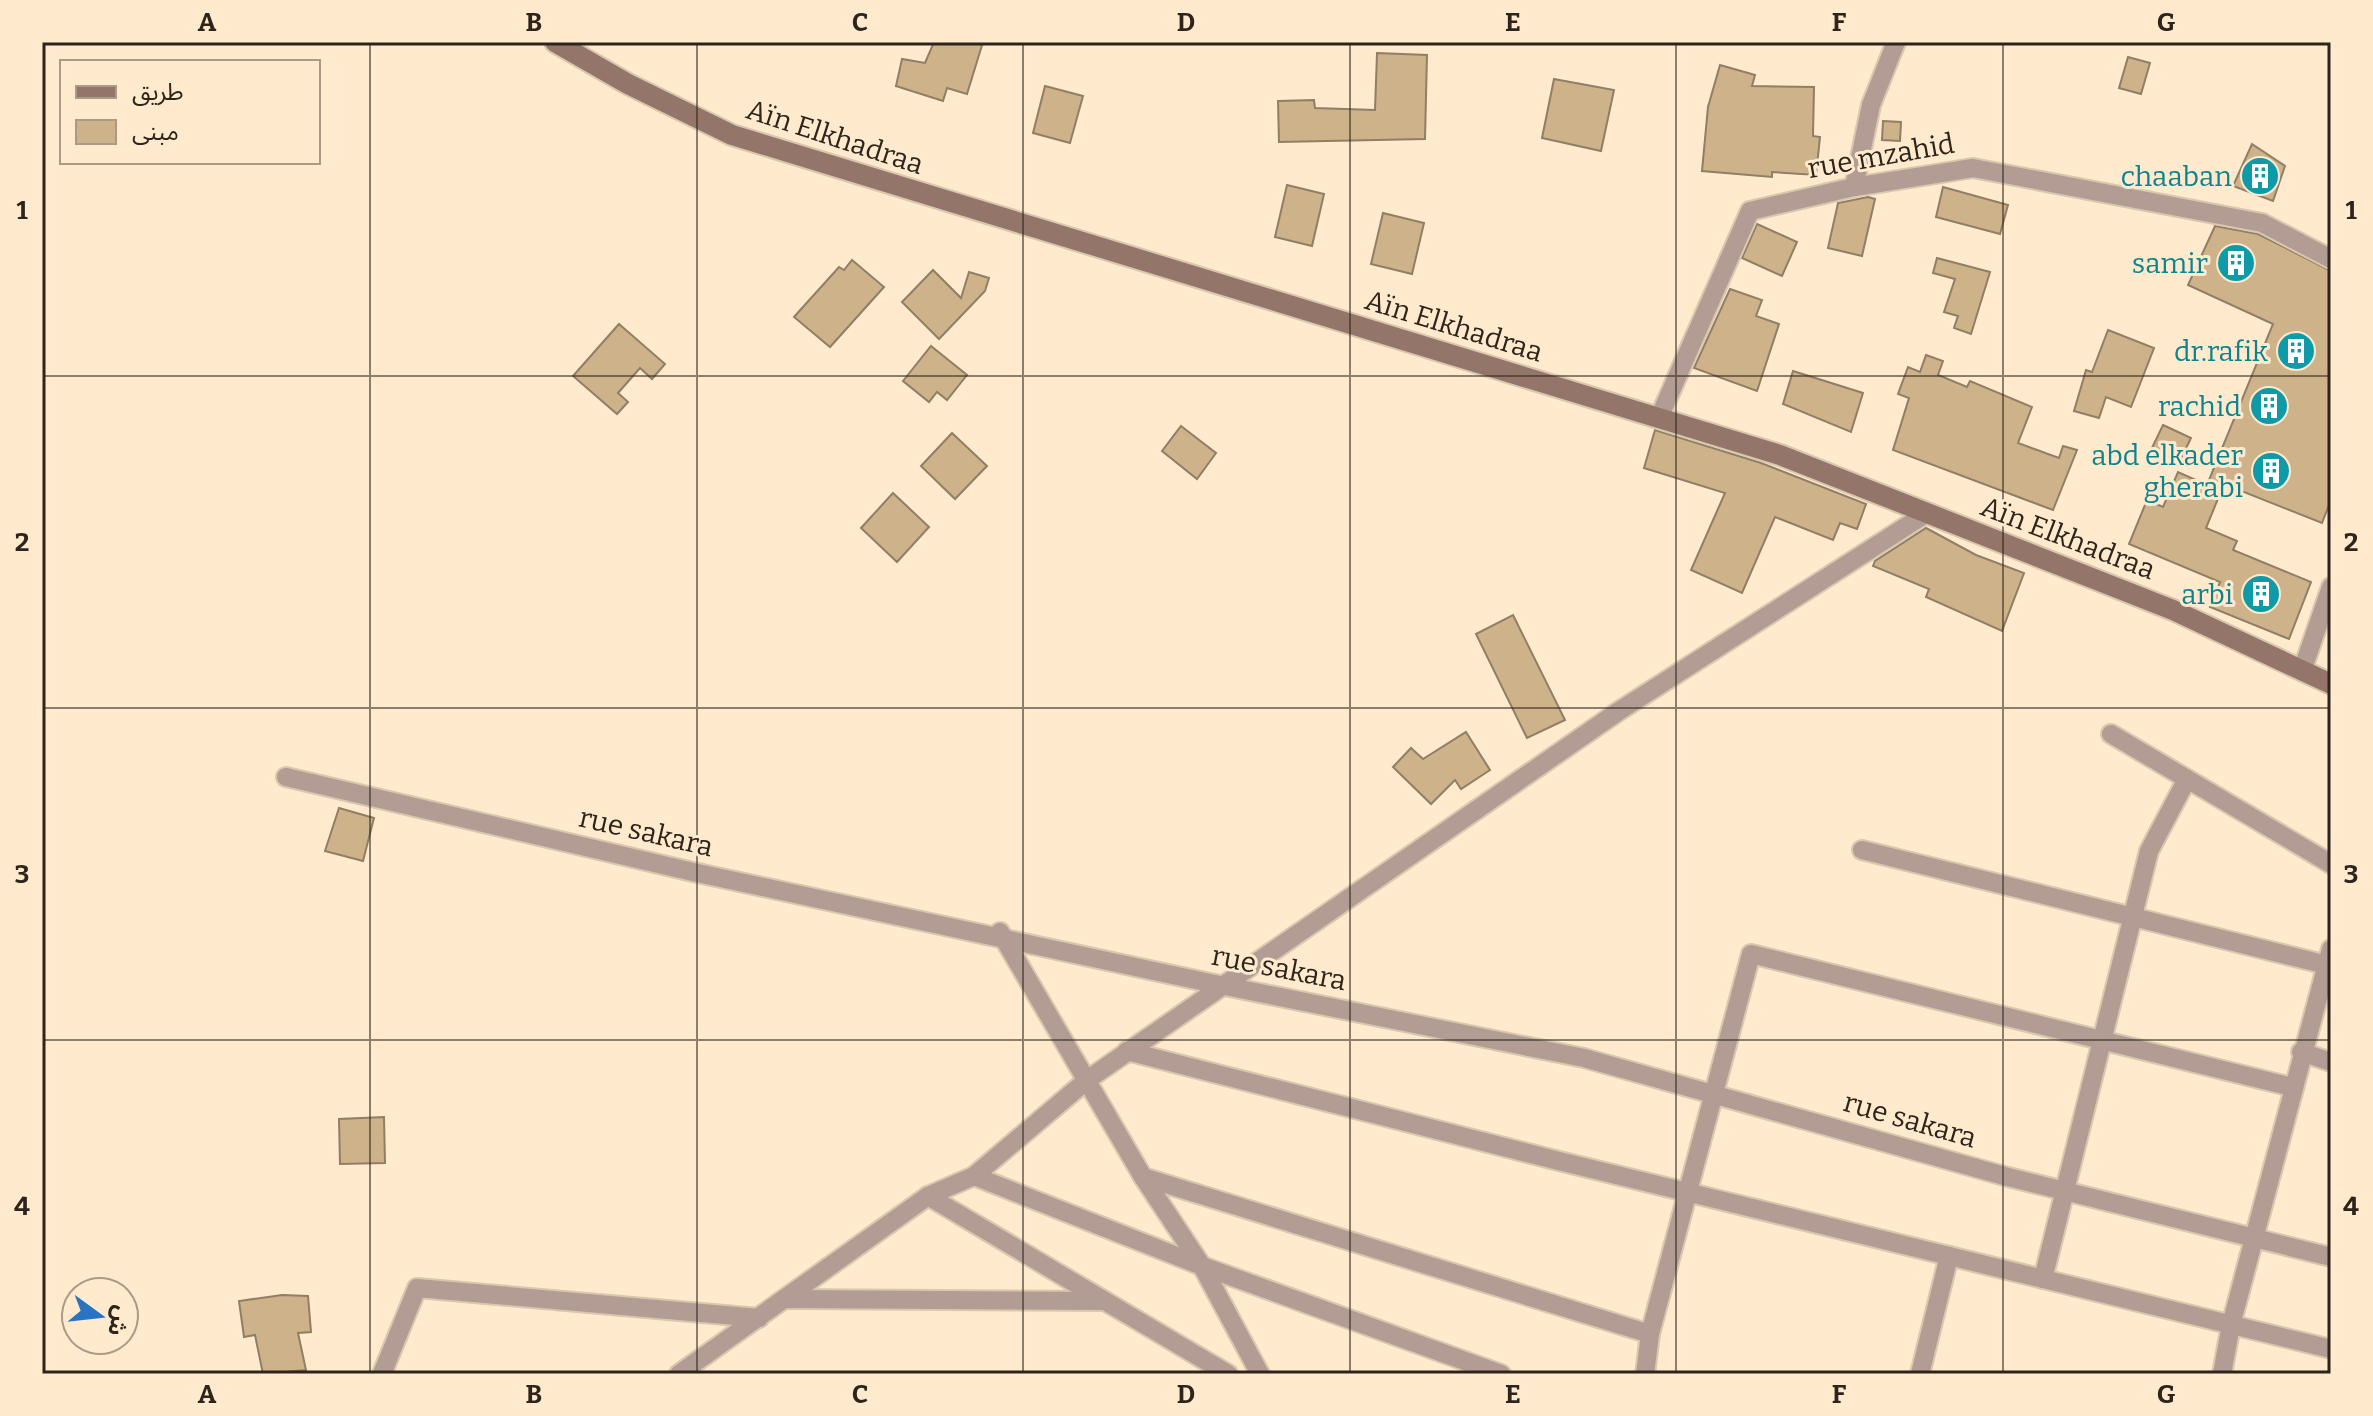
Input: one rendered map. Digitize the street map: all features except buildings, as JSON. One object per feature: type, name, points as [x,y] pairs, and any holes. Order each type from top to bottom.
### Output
[{"type":"main road","name":"Aïn Elkhadraa","points":[[555,42],[628,84],[732,135],[1780,455],[2173,610],[2331,684]]},
{"type":"street","points":[[1854,187],[1871,105],[1896,42]]},
{"type":"street","name":"rue mzahid","points":[[1659,418],[1750,211],[1854,187],[1973,168],[2262,223],[2331,259]]},
{"type":"street","points":[[679,1374],[928,1196],[974,1176],[1087,1080],[1219,985],[1327,916],[1619,711],[1927,513]]},
{"type":"street","points":[[2302,671],[2331,587]]},
{"type":"street","points":[[2111,734],[2331,864]]},
{"type":"street","name":"rue sakara","points":[[286,777],[693,872],[999,930],[1219,985],[1584,1058],[2065,1191],[2331,1257]]},
{"type":"street","points":[[2043,1279],[2149,851],[2187,779]]},
{"type":"street","points":[[1862,850],[2133,917],[2329,957],[2292,1087],[2231,1325],[2222,1374]]},
{"type":"street","points":[[999,930],[1143,1177],[1202,1266],[1260,1374]]},
{"type":"street","points":[[1645,1374],[1650,1334],[1751,954],[2292,1087]]},
{"type":"street","points":[[1127,1051],[1688,1193],[2331,1349]]},
{"type":"street","points":[[2301,1052],[2331,1062]]},
{"type":"street","points":[[974,1176],[1202,1266],[1501,1374]]},
{"type":"street","points":[[1143,1177],[1650,1334]]},
{"type":"street","points":[[928,1196],[1228,1374]]},
{"type":"street","points":[[1920,1374],[1949,1256]]},
{"type":"street","points":[[382,1374],[417,1288],[759,1318]]},
{"type":"street","points":[[787,1299],[1106,1301]]},
{"type":"place","name":"chaaban","points":[[2260,176]]},
{"type":"place","name":"samir","points":[[2236,263]]},
{"type":"place","name":"dr.rafik","points":[[2296,351]]},
{"type":"place","name":"rachid","points":[[2269,406]]},
{"type":"place","name":"abd elkader gherabi","points":[[2271,471]]},
{"type":"place","name":"arbi","points":[[2261,594]]}]
